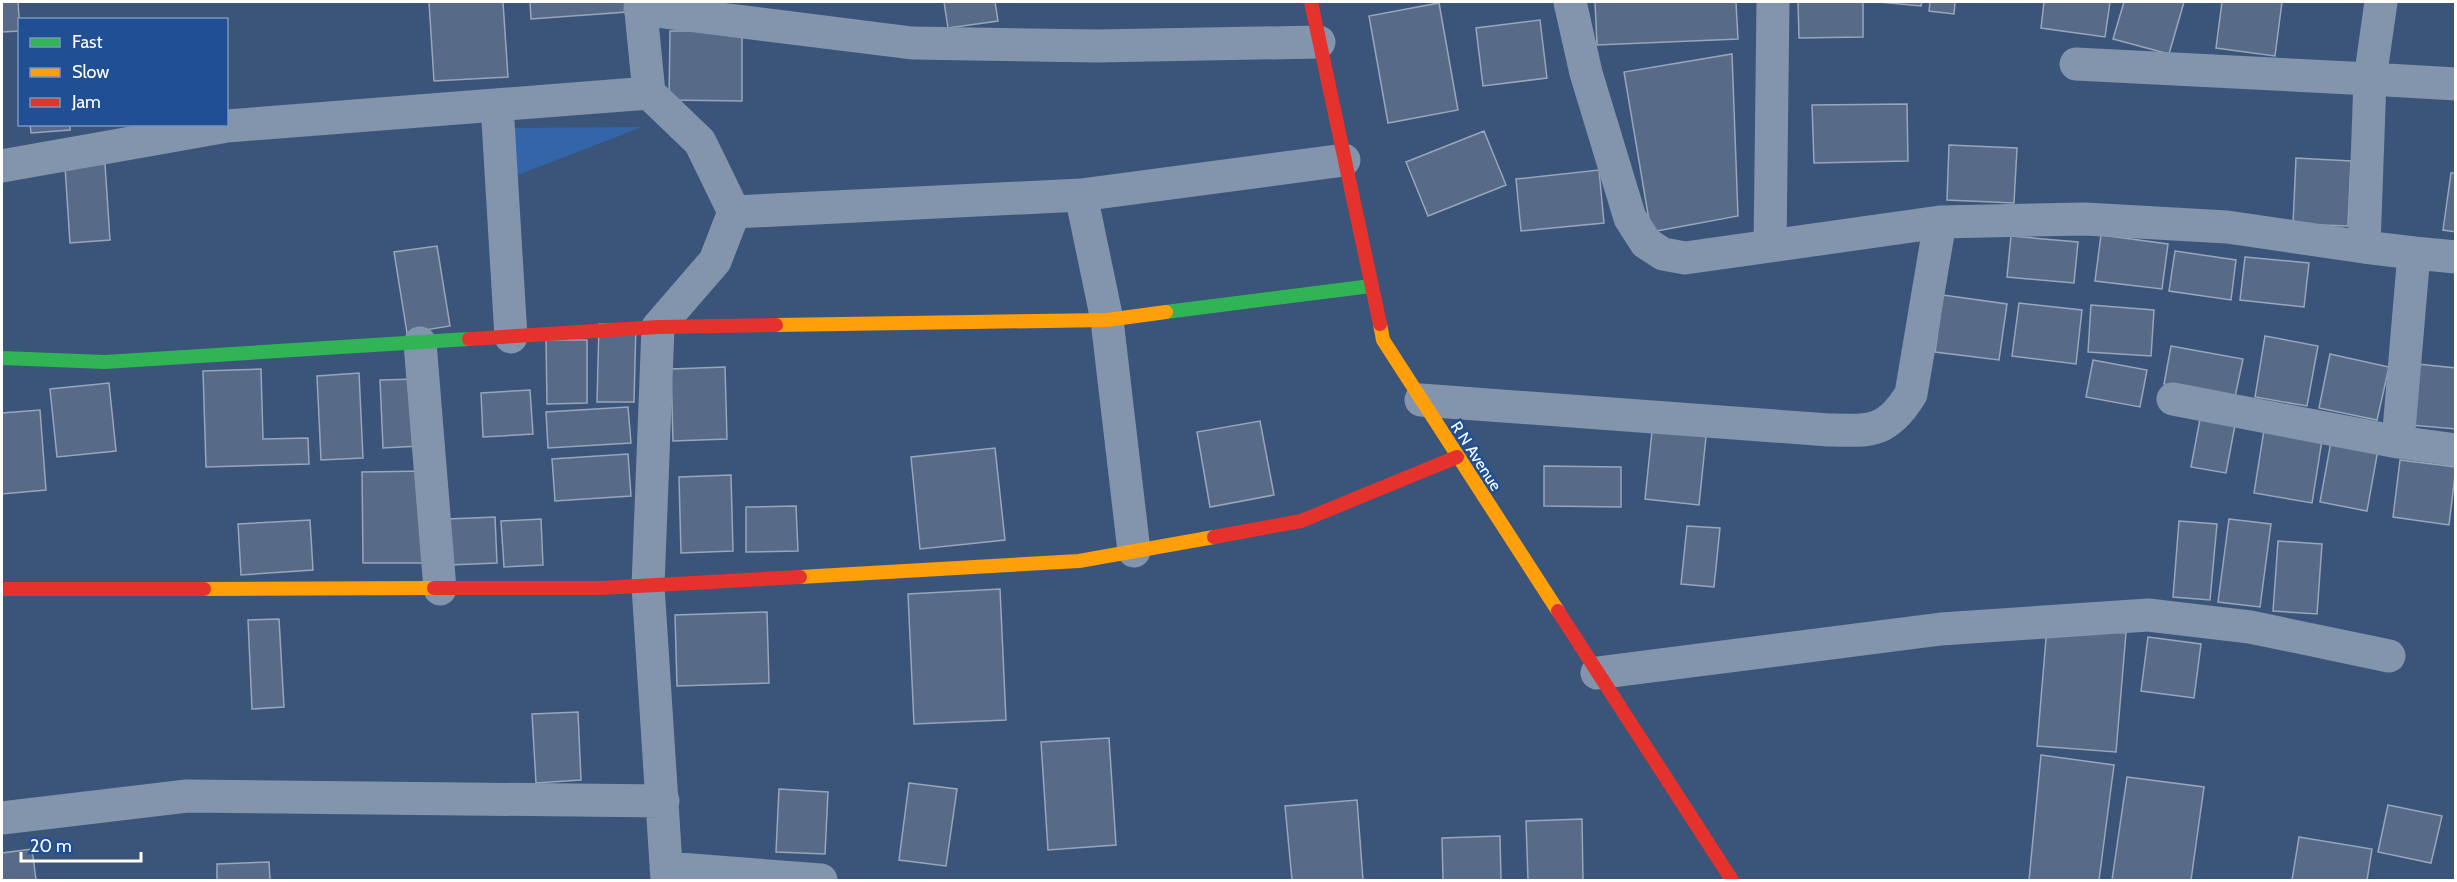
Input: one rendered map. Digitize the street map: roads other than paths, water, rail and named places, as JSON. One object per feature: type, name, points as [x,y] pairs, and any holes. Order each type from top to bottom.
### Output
[{"type":"street","name":"R N Avenue","points":[[1311,2],[1383,340],[1456,457],[1732,880]]},
{"type":"street","points":[[1570,2],[1586,74],[1630,218],[1646,243],[1663,254],[1685,258],[1940,222],[2085,219],[2227,227],[2364,247],[2456,256]]},
{"type":"street","points":[[1770,246],[1773,2]]},
{"type":"street","points":[[2364,247],[2370,79],[2381,2]]},
{"type":"street","points":[[821,880],[666,874],[648,586],[658,327],[715,261],[734,212],[700,142],[649,93],[640,5],[912,43],[1097,46],[1319,42]]},
{"type":"street","points":[[2076,64],[2456,84]]},
{"type":"street","points":[[228,126],[649,93]]},
{"type":"street","points":[[497,105],[511,337]]},
{"type":"street","points":[[2,166],[227,126]]},
{"type":"street","points":[[734,212],[1081,195],[1344,160]]},
{"type":"street","points":[[1081,195],[1107,320],[1134,551]]},
{"type":"street","points":[[1421,400],[1828,430],[1872,431],[1899,414],[1911,394],[1940,222]]},
{"type":"street","points":[[2398,442],[2414,253]]},
{"type":"street","points":[[2,358],[105,362],[658,327],[1107,320],[1371,286]]},
{"type":"street","points":[[420,343],[440,589]]},
{"type":"street","points":[[2172,399],[2398,442],[2456,450]]},
{"type":"street","points":[[2,589],[440,589],[648,586],[1079,561],[1301,520],[1456,457]]},
{"type":"street","points":[[1597,673],[1941,629],[2148,615],[2250,627],[2389,656]]},
{"type":"street","points":[[2,818],[187,796],[663,801]]}]
